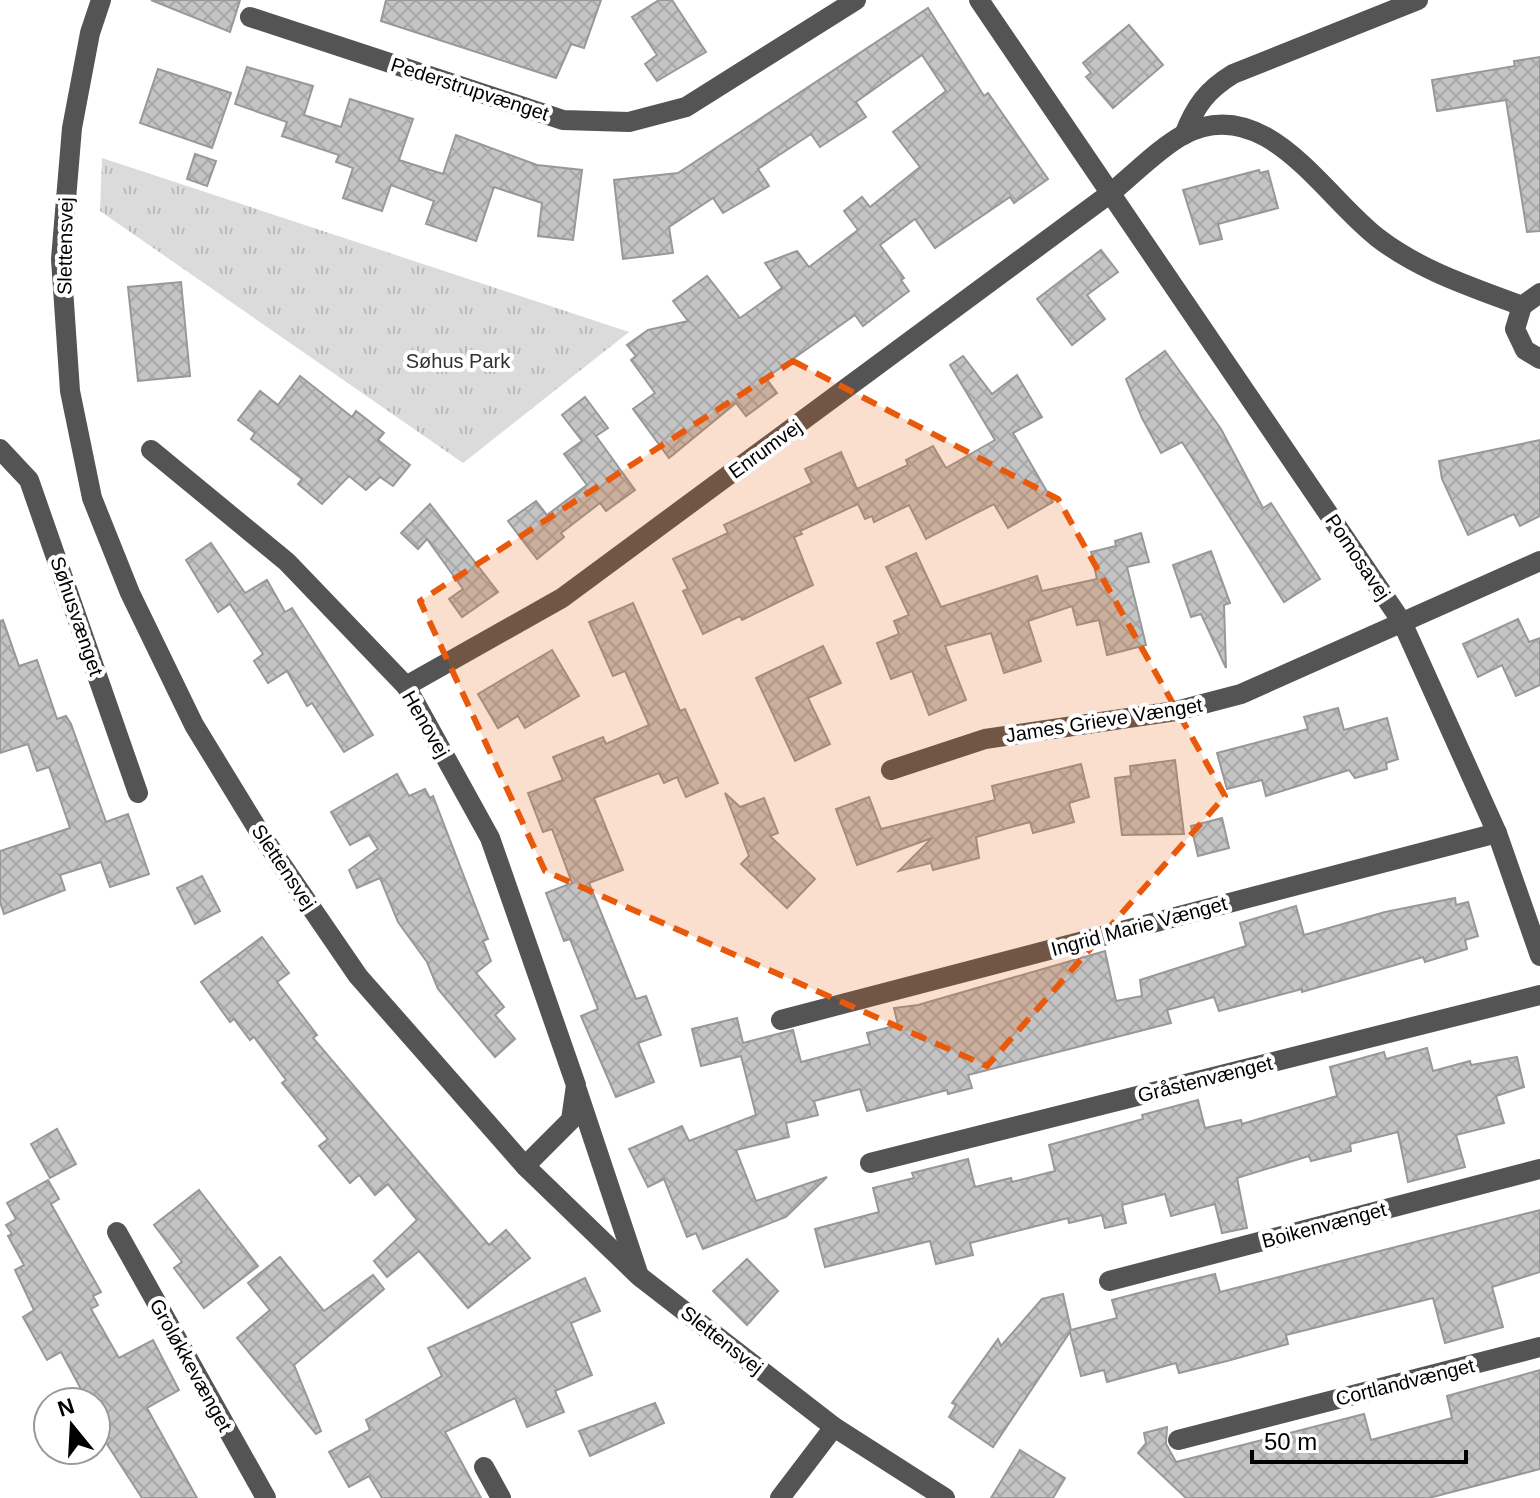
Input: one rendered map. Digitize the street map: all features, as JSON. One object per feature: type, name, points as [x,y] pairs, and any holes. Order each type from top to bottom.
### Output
[{"type":"street","name":"Slettensvej","points":[[101,0],[90,33],[72,128],[61,259],[70,391],[92,498],[130,593],[188,712],[260,833],[358,976],[525,1166],[639,1276],[834,1427],[945,1498]]},
{"type":"street","name":"Pederstrupvænget","points":[[250,17],[563,120],[629,122],[686,107],[856,0]]},
{"type":"street","name":"Pomosavej","points":[[979,0],[1402,622],[1497,833],[1539,950]]},
{"type":"street","points":[[1184,135],[1193,109],[1211,87],[1233,74],[1418,0]]},
{"type":"street","points":[[1112,192],[1184,135],[1236,124],[1269,136],[1377,237],[1421,267],[1522,306]]},
{"type":"street","name":"Enrumvej","points":[[406,686],[562,598],[1112,192]]},
{"type":"street","points":[[1540,293],[1522,306],[1515,329],[1518,341],[1525,350],[1540,359]]},
{"type":"street","name":"Søhusvænget","points":[[0,449],[29,480],[138,793]]},
{"type":"street","name":"Henovej","points":[[151,450],[287,562],[406,686],[490,838],[639,1276]]},
{"type":"street","name":"James Grieve Vænget","points":[[891,770],[985,739],[1176,711],[1241,694],[1540,561]]},
{"type":"street","name":"Ingrid Marie Vænget","points":[[781,1020],[1497,833]]},
{"type":"street","name":"Gråstenvænget","points":[[870,1163],[1540,995]]},
{"type":"street","points":[[525,1166],[571,1120],[576,1085]]},
{"type":"street","name":"Boikenvænget","points":[[1109,1281],[1540,1169]]},
{"type":"street","name":"Groløkkevænget","points":[[117,1232],[266,1498]]},
{"type":"street","name":"Cortlandvænget","points":[[1178,1440],[1540,1347]]},
{"type":"street","points":[[780,1498],[834,1427]]},
{"type":"street","points":[[484,1467],[501,1498]]},
{"type":"highlighted area","points":[[793,361],[1058,499],[1225,796],[987,1066],[545,871],[420,601]]},
{"type":"green space","name":"Søhus Park","points":[[102,158],[629,332],[463,463],[100,211]]},
{"type":"building","points":[[151,0],[240,0],[230,32]]},
{"type":"building","points":[[386,0],[601,0],[584,48],[571,44],[556,78],[381,21]]},
{"type":"building","points":[[659,0],[672,0],[706,52],[657,81],[645,64],[657,55],[632,17]]},
{"type":"building","points":[[928,8],[984,96],[988,93],[1048,179],[1014,203],[1010,197],[935,248],[915,219],[880,245],[904,278],[901,280],[909,291],[863,326],[855,315],[766,378],[777,393],[746,416],[736,403],[669,458],[633,409],[655,393],[631,360],[636,356],[627,345],[648,330],[688,321],[673,301],[707,276],[740,318],[782,288],[765,263],[797,251],[809,267],[858,230],[844,211],[862,197],[870,207],[920,167],[893,132],[946,91],[922,55],[856,102],[866,117],[820,147],[811,134],[758,169],[769,186],[723,213],[713,198],[669,227],[673,253],[623,259],[614,180],[678,173]]},
{"type":"building","points":[[1129,25],[1163,65],[1113,108],[1086,77],[1091,73],[1083,63]]},
{"type":"building","points":[[1540,57],[1540,231],[1527,232],[1506,100],[1437,111],[1432,80],[1515,66],[1514,61]]},
{"type":"building","points":[[247,67],[313,86],[304,115],[341,127],[350,99],[413,119],[399,160],[443,174],[456,135],[537,165],[582,170],[573,240],[538,236],[542,203],[494,187],[476,241],[426,224],[434,201],[391,185],[382,211],[343,198],[353,168],[336,162],[339,155],[282,136],[287,122],[235,104]]},
{"type":"building","points":[[158,69],[231,93],[212,148],[140,123]]},
{"type":"building","points":[[195,154],[216,161],[207,186],[187,179]]},
{"type":"building","points":[[1259,170],[1260,173],[1268,171],[1278,208],[1218,224],[1222,239],[1200,244],[1183,190]]},
{"type":"building","points":[[1101,250],[1118,272],[1087,295],[1105,319],[1072,345],[1037,299]]},
{"type":"building","points":[[181,282],[190,376],[138,381],[128,287]]},
{"type":"building","points":[[1165,351],[1221,429],[1263,508],[1271,503],[1320,579],[1284,602],[1182,442],[1161,453],[1142,418],[1126,379]]},
{"type":"building","points":[[963,356],[992,394],[1017,375],[1042,417],[1013,433],[1053,502],[1008,528],[994,504],[926,539],[909,505],[874,522],[872,516],[865,519],[858,504],[800,531],[802,534],[794,537],[813,585],[742,620],[740,616],[703,634],[683,591],[688,589],[673,559],[728,533],[724,525],[812,483],[805,469],[841,452],[857,489],[908,465],[906,460],[933,446],[946,468],[995,440],[950,365]]},
{"type":"building","points":[[300,376],[352,417],[356,411],[384,433],[378,440],[410,465],[393,486],[380,477],[366,490],[349,476],[322,504],[298,484],[302,479],[251,439],[255,433],[238,420],[260,391],[278,405]]},
{"type":"building","points":[[585,397],[608,428],[596,436],[635,490],[606,511],[600,503],[561,533],[564,537],[537,559],[508,521],[536,501],[547,515],[587,485],[564,454],[582,441],[562,415]]},
{"type":"building","points":[[1540,440],[1540,516],[1520,526],[1514,514],[1468,535],[1442,479],[1439,461]]},
{"type":"building","points":[[430,504],[498,592],[462,617],[449,599],[463,589],[427,539],[418,549],[401,533]]},
{"type":"building","points":[[1141,533],[1149,562],[1127,567],[1146,645],[1107,655],[1099,620],[1077,625],[1072,606],[1028,621],[1041,661],[1004,673],[991,633],[945,646],[966,700],[929,715],[912,671],[891,679],[877,643],[899,634],[894,621],[909,615],[886,567],[916,553],[941,607],[1037,576],[1042,591],[1097,579],[1091,552],[1116,546],[1115,541]]},
{"type":"building","points":[[211,543],[245,593],[267,580],[285,612],[292,608],[373,735],[344,752],[312,703],[307,706],[287,671],[268,683],[254,661],[263,654],[230,604],[218,612],[186,560]]},
{"type":"building","points":[[1211,551],[1230,603],[1224,605],[1226,668],[1201,614],[1191,617],[1173,565]]},
{"type":"building","points":[[633,603],[680,711],[685,709],[718,783],[686,797],[677,777],[664,783],[659,773],[594,798],[623,870],[589,883],[636,999],[646,996],[661,1035],[638,1043],[654,1082],[616,1097],[581,1016],[598,1009],[570,939],[564,941],[546,893],[572,883],[552,829],[543,832],[528,793],[563,780],[553,757],[603,737],[606,744],[649,725],[625,671],[613,676],[589,622]]},
{"type":"building","points":[[1518,619],[1529,642],[1540,638],[1540,685],[1516,696],[1502,665],[1478,677],[1463,644]]},
{"type":"building","points":[[3,620],[19,666],[37,660],[57,719],[66,716],[71,724],[106,822],[128,814],[149,874],[110,887],[101,862],[60,875],[65,890],[4,914],[0,902],[0,851],[70,828],[49,767],[37,771],[28,744],[0,753],[0,621]]},
{"type":"building","points":[[823,646],[841,683],[808,698],[830,744],[795,761],[756,678]]},
{"type":"building","points":[[552,650],[579,696],[525,728],[518,716],[498,728],[478,694]]},
{"type":"building","points":[[1338,708],[1344,730],[1387,718],[1398,759],[1386,763],[1387,769],[1355,778],[1349,770],[1266,796],[1262,780],[1227,789],[1217,753],[1308,729],[1304,717]]},
{"type":"building","points":[[1175,760],[1184,834],[1122,835],[1115,778],[1131,776],[1130,766]]},
{"type":"building","points":[[1081,764],[1089,797],[1069,803],[1074,822],[1033,833],[1030,822],[976,837],[979,858],[933,870],[931,863],[899,871],[932,838],[857,865],[836,809],[869,797],[881,829],[995,800],[992,786]]},
{"type":"building","points":[[397,774],[409,796],[425,789],[430,798],[433,796],[488,939],[483,941],[491,961],[476,973],[504,1007],[495,1015],[515,1039],[495,1057],[438,989],[427,962],[398,922],[380,878],[357,888],[349,870],[378,849],[369,835],[350,845],[331,812]]},
{"type":"building","points":[[725,793],[740,807],[764,798],[778,833],[770,836],[815,879],[787,908],[741,864],[749,856]]},
{"type":"building","points":[[1222,818],[1229,848],[1198,856],[1191,826]]},
{"type":"building","points":[[202,876],[220,911],[195,924],[177,888]]},
{"type":"building","points":[[1455,898],[1456,905],[1468,902],[1478,936],[1465,940],[1467,949],[1425,962],[1423,957],[1302,992],[1302,989],[1219,1011],[1214,997],[1167,1010],[1171,1023],[968,1075],[972,1088],[948,1094],[947,1090],[867,1111],[860,1089],[814,1101],[818,1115],[786,1123],[789,1137],[736,1150],[756,1201],[827,1177],[786,1217],[703,1249],[696,1233],[687,1237],[664,1179],[648,1187],[629,1149],[682,1126],[689,1141],[756,1115],[741,1056],[701,1066],[692,1029],[737,1018],[743,1043],[793,1030],[801,1062],[870,1044],[867,1033],[898,1025],[894,1008],[918,1005],[1105,951],[1116,1001],[1142,996],[1140,980],[1246,946],[1240,923],[1296,906],[1304,935],[1385,912]]},
{"type":"building","points":[[262,937],[289,973],[277,982],[317,1035],[313,1038],[489,1245],[506,1230],[530,1258],[468,1308],[419,1251],[387,1277],[374,1261],[417,1220],[388,1184],[375,1195],[359,1175],[350,1183],[319,1146],[328,1139],[282,1083],[286,1080],[254,1037],[250,1040],[234,1019],[230,1022],[201,982]]},
{"type":"building","points":[[1427,1048],[1433,1071],[1470,1061],[1471,1065],[1517,1057],[1524,1087],[1496,1096],[1504,1123],[1456,1135],[1465,1167],[1408,1182],[1398,1132],[1350,1144],[1351,1151],[1311,1161],[1309,1156],[1237,1178],[1247,1228],[1222,1233],[1215,1204],[1171,1216],[1165,1194],[1122,1205],[1126,1223],[1105,1228],[1102,1215],[1069,1223],[1068,1218],[970,1243],[973,1255],[936,1264],[930,1241],[825,1267],[815,1229],[879,1212],[873,1188],[914,1178],[912,1173],[968,1159],[975,1187],[1011,1178],[1012,1182],[1055,1171],[1049,1145],[1198,1100],[1205,1128],[1241,1120],[1242,1124],[1337,1096],[1330,1067],[1384,1052],[1386,1059]]},
{"type":"building","points":[[57,1129],[76,1164],[50,1178],[31,1144]]},
{"type":"building","points":[[48,1180],[59,1199],[51,1204],[101,1292],[93,1296],[98,1305],[91,1309],[119,1358],[153,1340],[179,1390],[147,1408],[197,1498],[142,1498],[112,1452],[112,1386],[79,1386],[61,1352],[47,1360],[23,1317],[34,1310],[15,1270],[24,1265],[8,1236],[12,1234],[6,1225],[16,1219],[7,1203]]},
{"type":"building","points":[[199,1190],[258,1266],[204,1308],[174,1268],[182,1262],[154,1225]]},
{"type":"building","points":[[1540,1210],[1540,1272],[1492,1287],[1503,1327],[1445,1343],[1433,1298],[1286,1335],[1288,1344],[1227,1361],[1179,1373],[1176,1363],[1107,1382],[1104,1370],[1081,1376],[1070,1332],[993,1447],[949,1417],[956,1405],[952,1403],[998,1339],[1001,1346],[1042,1299],[1063,1294],[1071,1330],[1117,1318],[1112,1300],[1158,1288],[1215,1274],[1220,1292]]},
{"type":"building","points":[[280,1257],[324,1311],[373,1275],[384,1289],[294,1365],[321,1431],[316,1434],[237,1338],[270,1310],[248,1283]]},
{"type":"building","points":[[747,1259],[778,1291],[747,1325],[713,1291]]},
{"type":"building","points":[[585,1278],[600,1311],[571,1323],[592,1375],[555,1391],[564,1412],[527,1427],[515,1398],[445,1432],[481,1498],[382,1498],[369,1476],[349,1487],[329,1452],[370,1430],[366,1420],[442,1376],[428,1348]]},
{"type":"building","points":[[1540,1370],[1540,1469],[1429,1498],[1186,1498],[1138,1453],[1146,1443],[1144,1433],[1167,1427],[1166,1444],[1176,1462],[1364,1414],[1371,1440],[1452,1418],[1447,1396]]},
{"type":"building","points":[[655,1403],[664,1423],[590,1456],[579,1431]]},
{"type":"building","points":[[1020,1450],[1065,1478],[1053,1498],[991,1498]]}]
